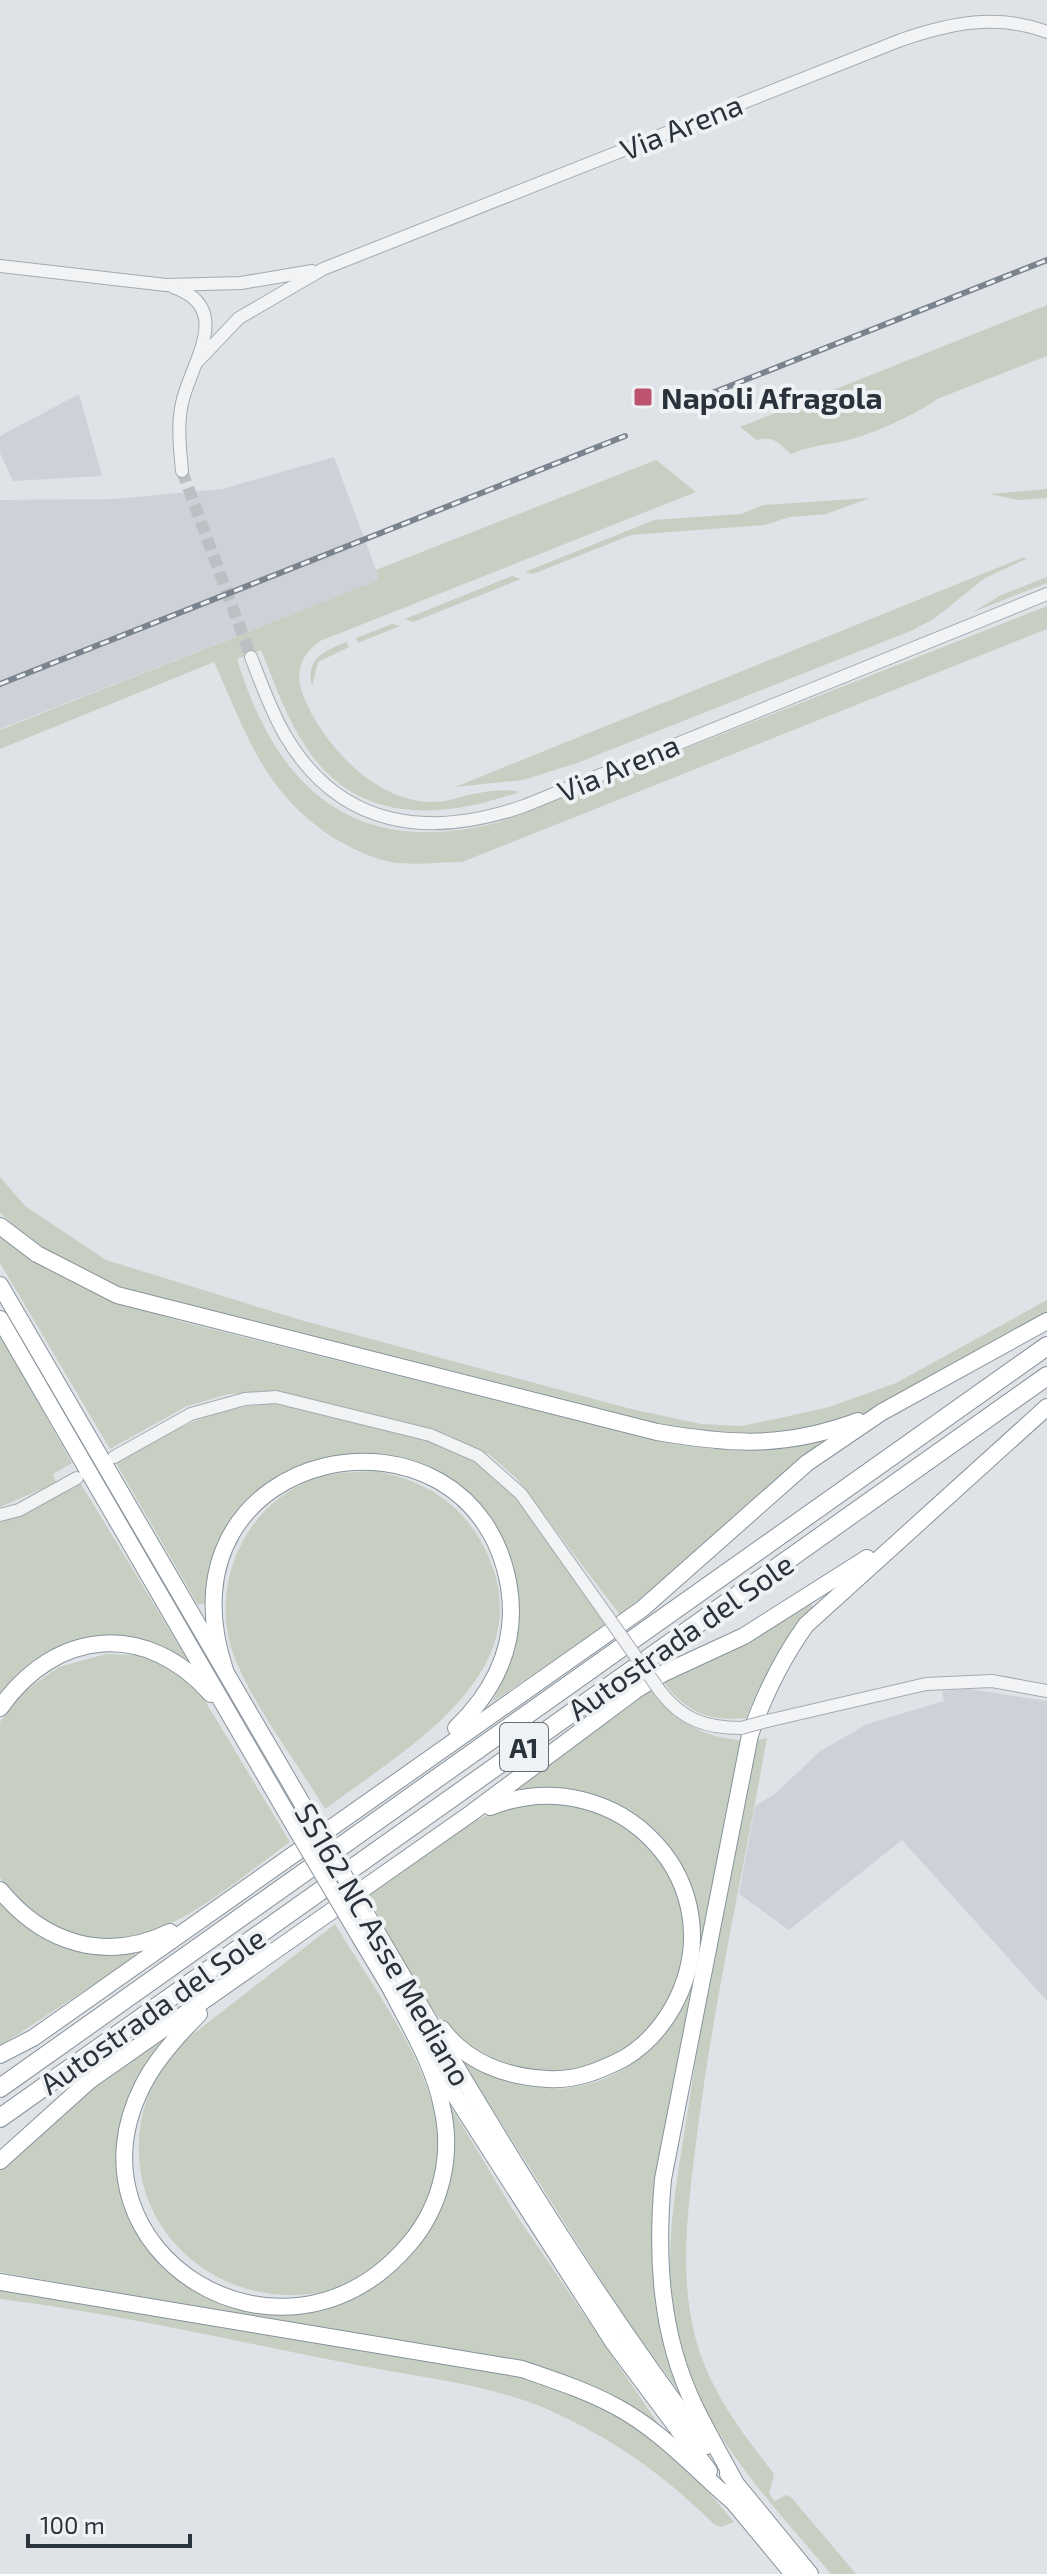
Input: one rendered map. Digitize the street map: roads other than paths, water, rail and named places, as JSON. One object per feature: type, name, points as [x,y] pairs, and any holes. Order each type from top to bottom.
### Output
[{"type":"highway","points":[[0,1226],[37,1254],[117,1295],[657,1432],[720,1443],[771,1444],[821,1435],[882,1412]]},
{"type":"highway","name":"SS162 NC Asse Mediano","points":[[0,1285],[371,1922],[396,1981],[511,2187],[613,2342],[731,2500],[793,2574]]},
{"type":"highway","name":"SS162 NC Asse Mediano","points":[[0,1319],[358,1934],[396,1981],[624,2334],[735,2482],[810,2574]]},
{"type":"highway","points":[[0,2055],[33,2038],[642,1609],[807,1463],[882,1412],[1047,1321]]},
{"type":"highway","name":"Autostrada del Sole","points":[[0,2088],[1047,1346]]},
{"type":"highway","name":"Autostrada del Sole","points":[[0,2118],[1047,1376]]},
{"type":"highway","points":[[735,2482],[694,2406],[668,2327],[658,2236],[663,2179],[750,1735],[764,1697],[786,1653],[806,1625],[1047,1407]]},
{"type":"highway","points":[[225,1670],[213,1634],[211,1608],[219,1563],[230,1536],[251,1508],[271,1490],[304,1471],[333,1463],[369,1460],[405,1467],[444,1485],[471,1508],[496,1543],[506,1568],[511,1604],[504,1659],[491,1687],[469,1716],[427,1758]]},
{"type":"highway","points":[[0,2161],[89,2081],[470,1814],[636,1690],[664,1673],[744,1636],[812,1596],[914,1527]]},
{"type":"highway","points":[[0,1708],[36,1670],[63,1655],[91,1645],[121,1642],[157,1650],[193,1674],[236,1724]]},
{"type":"highway","points":[[396,1981],[451,2042],[484,2065],[522,2078],[561,2080],[600,2071],[635,2052],[663,2024],[683,1989],[692,1950],[690,1910],[676,1873],[654,1840],[623,1815],[568,1795],[525,1795],[470,1814]]},
{"type":"highway","points":[[0,1890],[23,1914],[55,1937],[87,1948],[116,1948],[151,1941],[215,1910]]},
{"type":"highway","points":[[229,1984],[181,2032],[142,2086],[125,2148],[127,2181],[137,2214],[153,2243],[178,2272],[209,2293],[245,2305],[280,2309],[311,2304],[367,2283],[398,2257],[422,2228],[437,2198],[445,2169],[443,2108],[436,2081],[396,1981]]},
{"type":"highway","points":[[0,2282],[522,2369],[573,2385],[618,2407],[670,2444],[731,2500]]},
{"type":"street","name":"Via Arena","points":[[198,361],[239,318],[323,269],[926,31],[992,21],[1047,32]]},
{"type":"street","name":"Via Arena","points":[[0,266],[166,285],[241,283],[323,269]]},
{"type":"street","name":"Via Arena","points":[[166,285],[190,295],[205,314],[205,338],[181,407],[182,471]]},
{"type":"street","name":"Via Arena","points":[[251,657],[284,734],[325,785],[372,814],[416,825],[439,826],[480,819],[524,806],[1047,594]]},
{"type":"street","points":[[114,1457],[191,1414],[245,1399],[276,1397],[430,1435],[478,1456],[521,1494],[671,1706],[694,1721],[741,1728],[926,1684],[992,1681],[1047,1691]]},
{"type":"street","points":[[0,1515],[19,1510],[77,1478]]},
{"type":"tunnel","points":[[182,471],[251,657]]},
{"type":"railway","points":[[702,397],[1047,260]]},
{"type":"railway","points":[[0,684],[625,436]]},
{"type":"place","name":"Napoli Afragola","points":[[643,397]]}]
